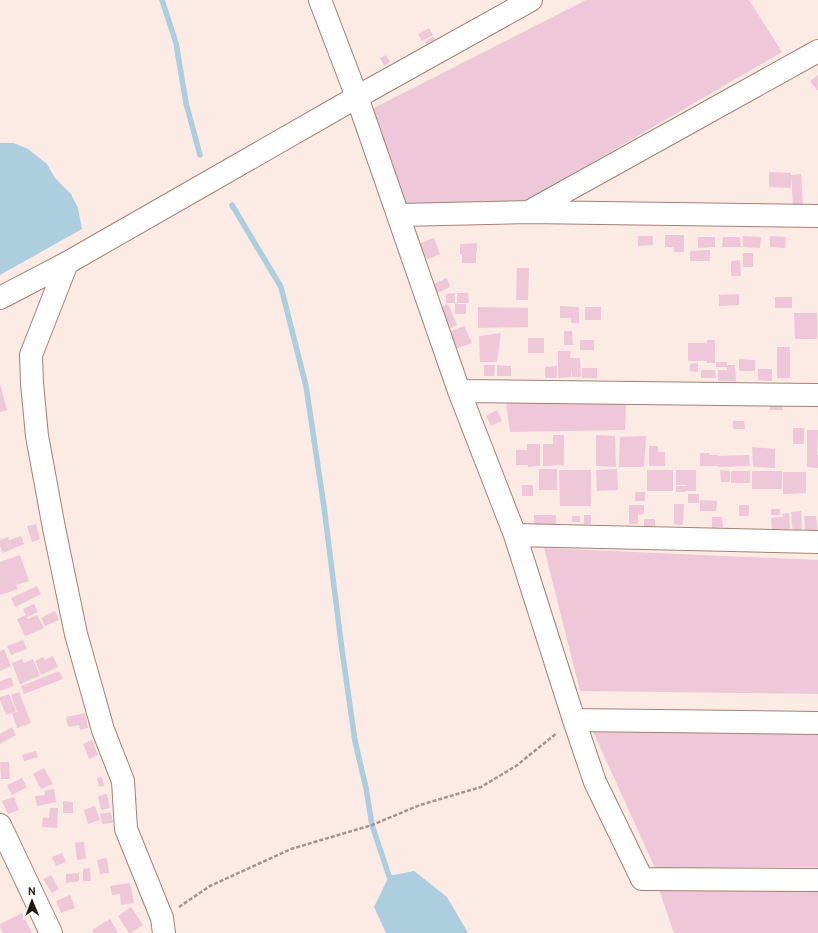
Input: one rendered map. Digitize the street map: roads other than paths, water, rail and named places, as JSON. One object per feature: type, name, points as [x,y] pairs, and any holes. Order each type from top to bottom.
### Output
[{"type":"street","points":[[320,0],[357,97],[399,215],[459,391],[515,534],[595,782],[642,879],[818,880]]},
{"type":"street","points":[[0,298],[67,263],[357,97],[531,0]]},
{"type":"street","points":[[529,212],[818,51]]},
{"type":"street","points":[[399,215],[529,212],[818,216]]},
{"type":"street","points":[[67,263],[31,355],[37,436],[76,634],[103,730],[123,781],[126,829],[163,926]]},
{"type":"street","points":[[459,391],[818,395]]},
{"type":"street","points":[[515,534],[818,542]]},
{"type":"street","points":[[574,720],[818,723]]},
{"type":"street","points":[[0,825],[50,933]]},
{"type":"water","points":[[0,143],[14,143],[28,149],[47,164],[55,178],[71,194],[78,208],[82,229],[0,275]]},
{"type":"water","points":[[414,871],[447,897],[468,933],[386,933],[374,907],[389,876]]},
{"type":"waterway","points":[[162,0],[176,43],[186,103],[200,155]]},
{"type":"waterway","points":[[232,205],[281,287],[306,386],[324,507],[355,741],[366,788],[372,825],[389,876],[393,881]]}]
